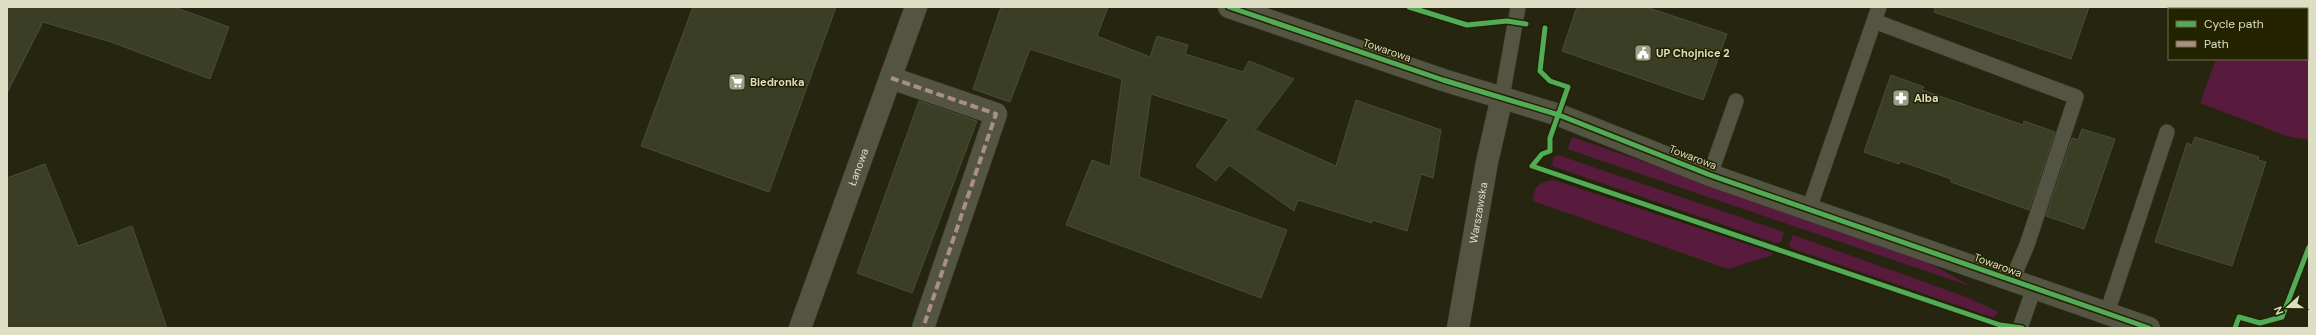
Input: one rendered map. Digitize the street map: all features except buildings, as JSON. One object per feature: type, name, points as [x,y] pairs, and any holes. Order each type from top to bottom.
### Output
[{"type":"street","name":"Łanowa","points":[[800,328],[916,7]]},
{"type":"street","name":"Towarowa","points":[[1229,7],[1443,80],[1558,115],[1710,175],[2149,328]]},
{"type":"street","points":[[891,78],[996,114],[922,328]]},
{"type":"street","name":"Warszawska","points":[[1458,328],[1487,162],[1502,98]]},
{"type":"lane","points":[[1502,98],[1518,7]]},
{"type":"lane","points":[[1809,209],[1879,7]]},
{"type":"lane","points":[[1874,21],[2076,97],[2027,245],[2012,280]]},
{"type":"lane","points":[[1710,175],[1736,101]]},
{"type":"lane","points":[[2107,314],[2167,132]]},
{"type":"lane","points":[[2020,328],[2034,288]]},
{"type":"shaded area","points":[[2309,7],[2309,140],[2287,136],[2200,103],[2216,60],[2308,60],[2308,8],[2234,8]]},
{"type":"shaded area","points":[[1572,137],[1912,254],[1973,287],[1570,150],[1568,148]]},
{"type":"shaded area","points":[[1558,155],[1784,232],[1781,242],[1776,243],[1555,167],[1552,165],[1554,157]]},
{"type":"shaded area","points":[[1554,180],[1773,253],[1772,255],[1728,269],[1533,201],[1536,188],[1538,186],[1545,182]]},
{"type":"shaded area","points":[[1793,235],[1969,298],[1998,312],[1994,318],[1791,248],[1789,244]]},
{"type":"marked path","points":[[891,78],[996,114],[923,328]]},
{"type":"cycle path","points":[[1229,7],[1443,80],[1559,115],[1710,175],[2149,328]]},
{"type":"cycle path","points":[[1409,7],[1467,25],[1507,21],[1526,24]]},
{"type":"cycle path","points":[[1545,28],[1540,71],[1550,81],[1568,87],[1550,138],[1550,151],[1542,154],[1532,166],[2000,325],[2022,328]]},
{"type":"cycle path","points":[[2235,328],[2239,317],[2260,323],[2282,317],[2309,247]]},
{"type":"place","name":"UP Chojnice 2","points":[[1643,53]]},
{"type":"place","name":"Biedronka","points":[[737,82]]},
{"type":"place","name":"Alba","points":[[1901,98]]}]
